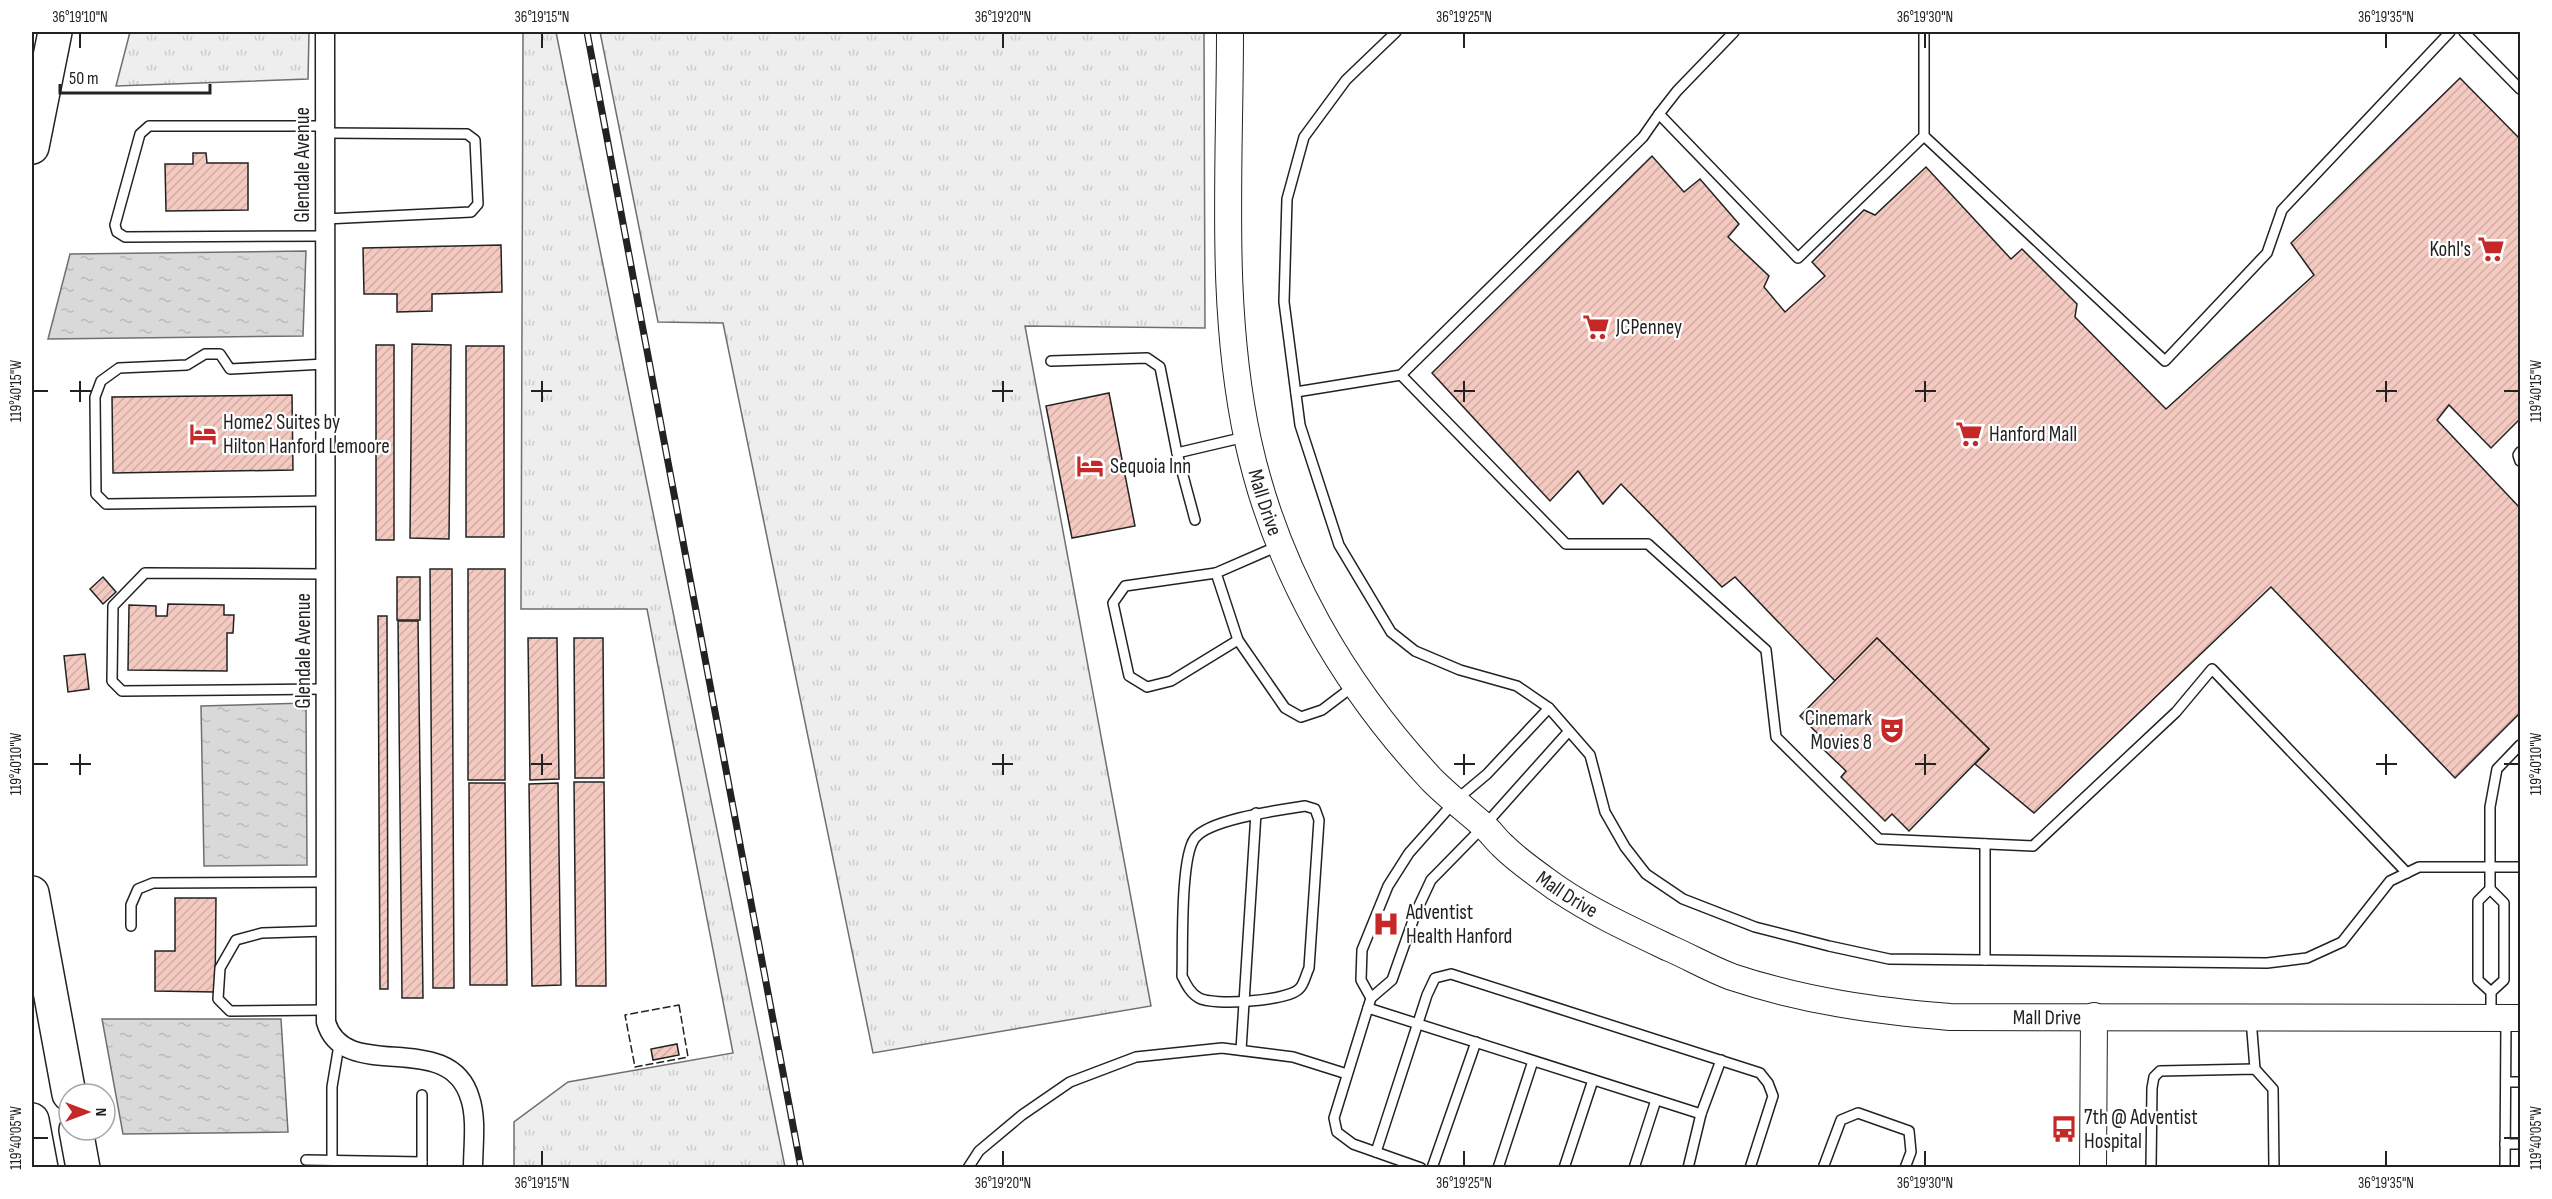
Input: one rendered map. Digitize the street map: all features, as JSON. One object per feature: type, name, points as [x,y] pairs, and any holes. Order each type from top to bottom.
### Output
[{"type":"highway","points":[[32,147],[55,32]]},
{"type":"highway","points":[[32,868],[33,901],[67,1082]]},
{"type":"highway","points":[[32,1120],[41,1167]]},
{"type":"highway","points":[[78,1142],[83,1167]]},
{"type":"street","name":"Glendale Avenue","points":[[325,32],[326,1022],[329,1035],[339,1045]]},
{"type":"street","name":"Mall Drive","points":[[1230,32],[1230,318],[1247,437],[1265,503],[1312,616],[1326,642],[1355,684],[1380,719],[1434,782],[1484,826],[1502,846],[1559,889],[1643,936],[1729,976],[1790,994],[1875,1011],[1950,1017],[2506,1018]]},
{"type":"street","points":[[2093,1167],[2094,1016]]},
{"type":"street","points":[[339,1045],[347,1050],[422,1059],[437,1063],[461,1080],[470,1097],[472,1108],[473,1167]]},
{"type":"lane","points":[[1396,32],[1346,80],[1304,137],[1287,198],[1284,302],[1300,425],[1340,545],[1390,632],[1415,651],[1460,670],[1517,686],[1549,708],[1590,755],[1605,812],[1625,847],[1646,874],[1683,899],[1755,927],[1889,959],[2267,963],[2307,958],[2342,942],[2390,881],[2419,867],[2520,867]]},
{"type":"lane","points":[[1296,392],[1401,375],[1643,137],[1677,91],[1734,32]]},
{"type":"lane","points":[[1659,114],[1798,258],[1924,136],[1924,32]]},
{"type":"lane","points":[[1924,136],[2165,361],[2267,253],[2282,210],[2450,32]]},
{"type":"lane","points":[[2464,32],[2520,89]]},
{"type":"lane","points":[[148,126],[325,130],[473,136],[478,204],[471,212],[325,227],[125,237],[117,232],[115,225],[140,134],[148,126]]},
{"type":"lane","points":[[325,363],[230,369],[220,354],[205,354],[187,365],[119,368],[101,381],[95,397],[95,407],[96,494],[106,504],[325,501]]},
{"type":"lane","points":[[1051,361],[1147,358],[1160,367],[1177,453],[1195,520]]},
{"type":"lane","points":[[1401,375],[1566,544],[1648,544],[1767,650],[1776,737],[1879,839],[2033,846],[2176,712],[2212,669],[2408,873]]},
{"type":"lane","points":[[1177,453],[1247,437]]},
{"type":"lane","points":[[2520,452],[2518,455],[2520,461]]},
{"type":"lane","points":[[1238,640],[1171,681],[1147,687],[1129,675],[1113,603],[1125,586],[1216,573],[1281,545]]},
{"type":"lane","points":[[325,574],[145,573],[113,606],[112,671],[112,681],[122,691],[325,689]]},
{"type":"lane","points":[[1216,573],[1238,640],[1285,708],[1301,717],[1322,710],[1355,684]]},
{"type":"lane","points":[[1549,708],[1487,774],[1456,800],[1409,853],[1388,886],[1362,950],[1361,980],[1369,1003],[1418,1024],[1701,1114]]},
{"type":"lane","points":[[1421,1167],[1353,1144],[1337,1132],[1334,1118],[1369,1003],[1392,980],[1416,912],[1431,880],[1484,826],[1569,731]]},
{"type":"lane","points":[[2491,992],[2504,980],[2504,903],[2490,889],[2490,807],[2498,768],[2520,745]]},
{"type":"lane","points":[[1305,806],[1314,809],[1319,820],[1309,968],[1301,988],[1285,997],[1244,1002],[1200,999],[1189,990],[1182,976],[1184,877],[1194,839],[1206,829],[1256,813],[1305,806]]},
{"type":"lane","points":[[1241,1050],[1256,813]]},
{"type":"lane","points":[[1985,844],[1985,960]]},
{"type":"lane","points":[[131,926],[131,905],[138,889],[153,883],[326,882]]},
{"type":"lane","points":[[2490,889],[2478,901],[2478,980],[2491,992],[2506,1018],[2505,1167]]},
{"type":"lane","points":[[326,931],[262,933],[236,940],[220,968],[218,999],[230,1011],[326,1010]]},
{"type":"lane","points":[[1376,1152],[1435,978],[1451,974],[1760,1073],[1768,1083],[1773,1096],[1750,1167]]},
{"type":"lane","points":[[2250,1017],[2255,1069],[2273,1089],[2274,1167]]},
{"type":"lane","points":[[1432,1167],[1476,1042]]},
{"type":"lane","points":[[332,1160],[332,1087],[339,1045]]},
{"type":"lane","points":[[969,1167],[979,1151],[1022,1115],[1070,1082],[1136,1057],[1222,1048],[1293,1057],[1347,1074]]},
{"type":"lane","points":[[1688,1167],[1701,1114],[1721,1060]]},
{"type":"lane","points":[[1498,1167],[1533,1061]]},
{"type":"lane","points":[[2151,1167],[2152,1088],[2154,1077],[2160,1071],[2255,1069]]},
{"type":"lane","points":[[1564,1167],[1593,1080]]},
{"type":"lane","points":[[2506,1082],[2520,1082]]},
{"type":"lane","points":[[306,1160],[422,1165],[422,1095]]},
{"type":"lane","points":[[1634,1167],[1656,1100]]},
{"type":"lane","points":[[1823,1167],[1841,1120],[1858,1113],[1909,1131],[1911,1152],[1905,1167]]},
{"type":"lane","points":[[2505,1144],[2520,1144]]},
{"type":"green space","points":[[130,32],[309,32],[308,79],[116,86]]},
{"type":"green space","points":[[523,32],[556,32],[785,1167],[514,1167],[514,1122],[568,1082],[733,1053],[647,609],[521,609]]},
{"type":"green space","points":[[600,32],[1204,32],[1205,328],[1025,326],[1151,1006],[873,1053],[723,323],[658,322]]},
{"type":"water","points":[[306,251],[303,336],[48,339],[70,254]]},
{"type":"water","points":[[306,703],[307,865],[204,866],[201,706]]},
{"type":"water","points":[[102,1019],[281,1019],[288,1132],[123,1134],[117,1101],[117,1082],[114,1082]]},
{"type":"building","name":"Hanford Mall","points":[[2460,78],[2520,139],[2520,419],[2491,448],[2449,405],[2437,420],[2520,508],[2520,713],[2455,778],[2271,587],[2034,813],[1975,764],[1989,749],[1877,638],[1835,681],[1735,577],[1722,587],[1621,484],[1603,504],[1578,471],[1550,501],[1432,373],[1652,156],[1684,192],[1700,179],[1739,224],[1728,237],[1769,276],[1764,287],[1785,312],[1825,276],[1812,262],[1864,210],[1875,215],[1926,167],[2011,259],[2022,249],[2077,304],[2075,317],[2166,409],[2314,275],[2291,243]]},
{"type":"building","points":[[193,153],[206,153],[207,163],[248,163],[248,210],[166,211],[165,164],[193,164]]},
{"type":"building","points":[[501,245],[502,292],[432,294],[432,311],[397,312],[397,294],[364,294],[363,248]]},
{"type":"building","points":[[412,344],[451,345],[449,539],[410,538]]},
{"type":"building","points":[[376,345],[394,345],[394,540],[376,540]]},
{"type":"building","points":[[466,346],[504,346],[504,537],[466,537]]},
{"type":"building","name":"Sequoia Inn","points":[[1109,393],[1135,526],[1072,538],[1046,406]]},
{"type":"building","name":"Home2 Suites by Hilton Hanford Lemoore","points":[[292,395],[293,470],[113,473],[112,397]]},
{"type":"building","points":[[430,569],[452,569],[454,988],[433,988]]},
{"type":"building","points":[[468,569],[505,569],[505,780],[468,780]]},
{"type":"building","points":[[103,577],[116,592],[103,604],[90,589]]},
{"type":"building","points":[[397,577],[420,577],[420,620],[397,620]]},
{"type":"building","points":[[168,604],[224,605],[224,615],[234,615],[233,633],[227,633],[227,671],[128,670],[129,605],[156,606],[156,616],[167,616]]},
{"type":"building","points":[[378,616],[387,616],[388,989],[380,989]]},
{"type":"building","points":[[398,621],[418,621],[423,998],[402,998]]},
{"type":"building","points":[[528,638],[557,638],[559,779],[530,780]]},
{"type":"building","points":[[574,638],[603,638],[604,778],[575,778]]},
{"type":"building","name":"Cinemark Movies 8","points":[[1877,638],[1989,749],[1909,831],[1892,814],[1885,821],[1841,777],[1846,771],[1823,749],[1828,744],[1800,716]]},
{"type":"building","points":[[85,654],[89,689],[68,692],[64,656]]},
{"type":"building","points":[[574,782],[604,782],[606,986],[576,986]]},
{"type":"building","points":[[469,783],[505,783],[507,985],[470,985]]},
{"type":"building","points":[[558,783],[561,985],[532,986],[529,784]]},
{"type":"building","points":[[175,898],[216,898],[215,992],[155,991],[155,951],[175,951]]},
{"type":"building","points":[[677,1044],[679,1055],[653,1060],[651,1049]]},
{"type":"railway","points":[[587,32],[801,1168]]},
{"type":"fence","points":[[679,1005],[688,1057],[635,1067],[625,1015],[679,1005]]},
{"type":"place","name":"Kohl's","points":[[2491,249]]},
{"type":"place","name":"JCPenney","points":[[1596,327]]},
{"type":"place","name":"Home2 Suites by Hilton Hanford Lemoore","points":[[203,434]]},
{"type":"place","name":"Hanford Mall","points":[[1969,434]]},
{"type":"place","name":"Sequoia Inn","points":[[1090,466]]},
{"type":"place","name":"Cinemark Movies 8","points":[[1892,730]]},
{"type":"place","name":"Adventist Health Hanford","points":[[1386,924]]},
{"type":"place","name":"7th @ Adventist Hospital","points":[[2064,1129]]}]
